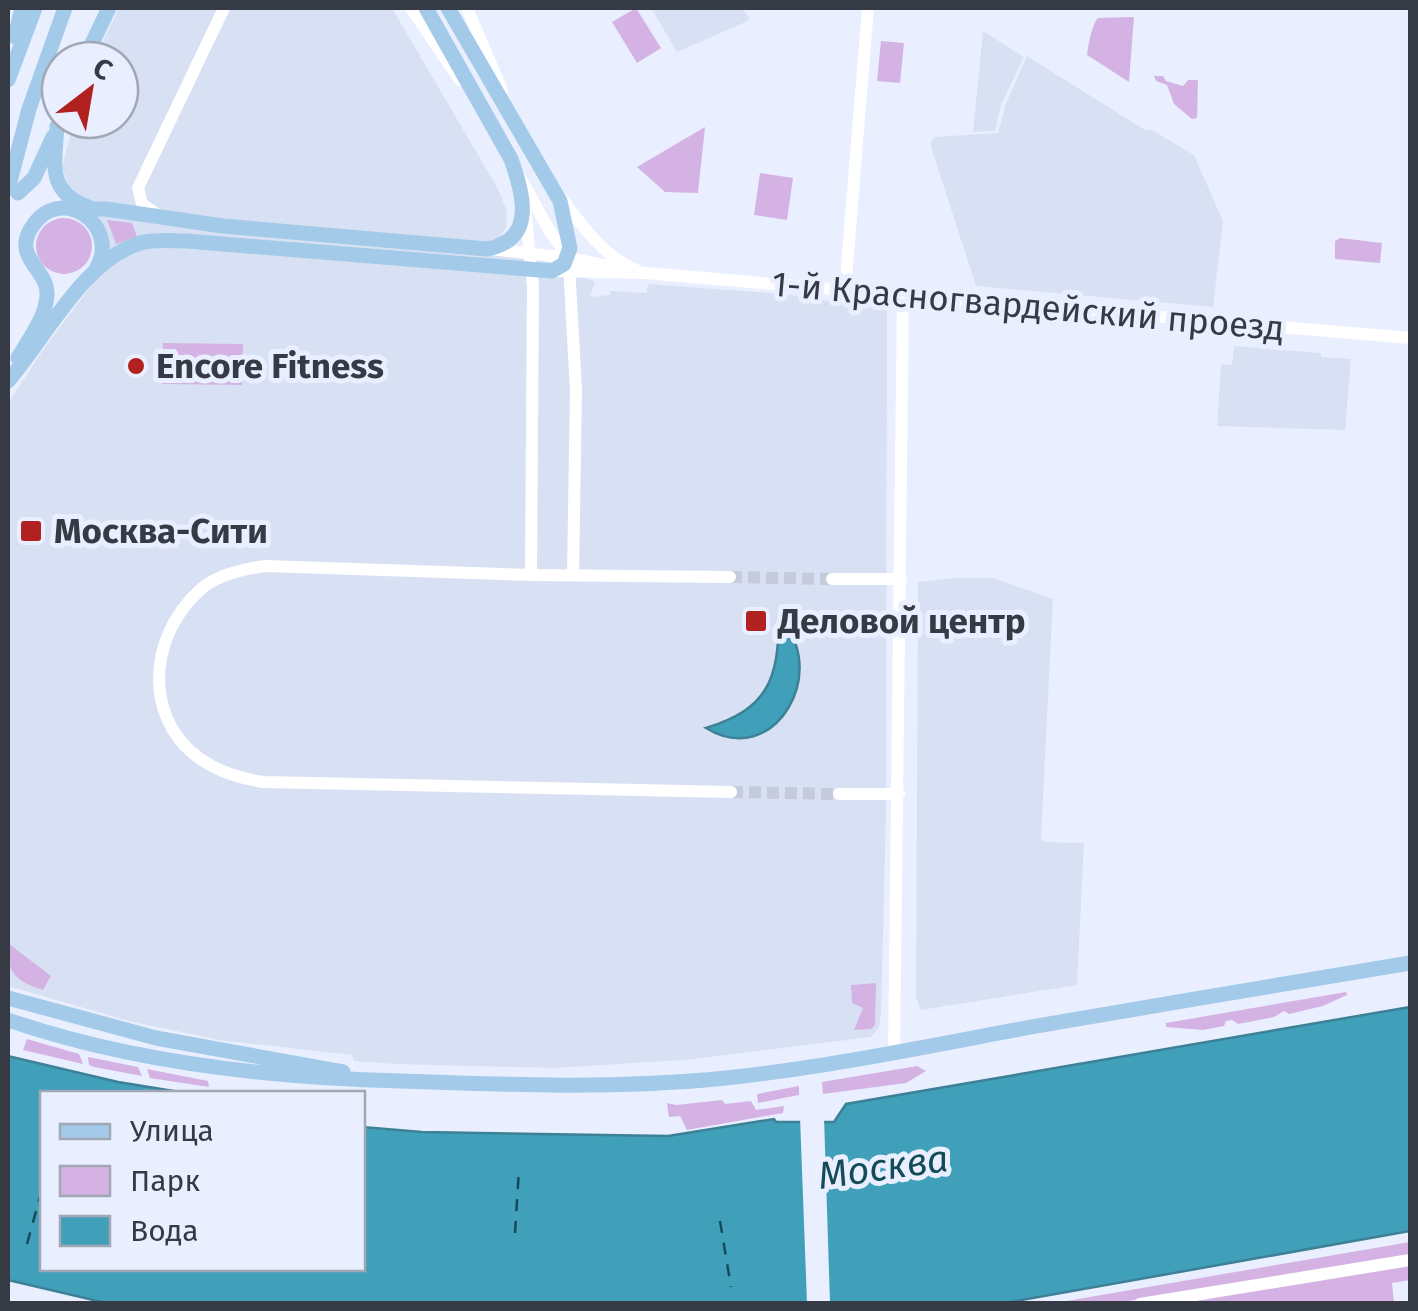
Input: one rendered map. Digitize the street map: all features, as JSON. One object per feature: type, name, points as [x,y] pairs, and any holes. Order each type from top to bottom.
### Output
[{"type":"main road","points":[[8,67],[22,8]]},
{"type":"main road","points":[[8,80],[36,8]]},
{"type":"main road","points":[[13,191],[29,109],[65,8]]},
{"type":"main road","points":[[94,40],[109,8]]},
{"type":"main road","points":[[455,9],[555,190],[574,267]]},
{"type":"main road","points":[[430,14],[511,159],[523,198],[522,215],[512,238],[487,248]]},
{"type":"main road","points":[[13,191],[34,178],[51,140]]},
{"type":"main road","points":[[57,140],[55,170],[60,190],[85,206],[106,209]]},
{"type":"main road","points":[[74,209],[88,216],[102,236],[104,248],[91,274],[8,379],[46,305],[47,285],[27,252],[29,232],[50,211],[74,209]]},
{"type":"main road","name":"1-й Красногвардейский проезд","points":[[74,209],[106,209],[223,226],[487,248]]},
{"type":"main road","name":"1-й Красногвардейский проезд","points":[[91,274],[119,252],[142,242],[160,240],[531,261],[552,271],[574,267]]},
{"type":"main road","points":[[42,278],[69,285],[91,274]]},
{"type":"main road","points":[[8,1020],[182,1060],[304,1078],[649,1084],[825,1065],[1410,963]]},
{"type":"main road","points":[[12,998],[170,1040],[401,1082]]},
{"type":"street","points":[[164,218],[150,213],[142,204],[138,188],[224,8]]},
{"type":"street","points":[[411,8],[496,132]]},
{"type":"street","points":[[845,290],[868,8]]},
{"type":"street","points":[[511,159],[574,267],[573,575]]},
{"type":"street","points":[[555,190],[596,243],[626,265],[645,273]]},
{"type":"street","points":[[523,198],[531,261],[531,575]]},
{"type":"street","name":"1-й Красногвардейский проезд","points":[[487,248],[531,261],[574,267],[1410,338]]},
{"type":"street","name":"1-й Красногвардейский проезд","points":[[574,267],[645,273]]},
{"type":"street","points":[[894,1053],[903,296]]},
{"type":"street","points":[[730,577],[265,566],[234,573],[202,587],[177,615],[162,643],[157,680],[162,710],[170,728],[187,748],[210,766],[263,782],[732,792]]},
{"type":"street","points":[[832,579],[901,579]]},
{"type":"street","points":[[839,794],[899,794]]},
{"type":"street","points":[[1140,1304],[1410,1260]]},
{"type":"shaded area","name":"Москва-Сити","points":[[119,8],[392,8],[498,189],[507,211],[506,227],[498,240],[595,282],[590,297],[610,295],[610,291],[646,293],[648,284],[784,294],[887,310],[886,813],[881,1015],[879,1027],[871,1037],[685,1060],[553,1068],[394,1064],[354,1061],[352,1055],[219,1040],[129,1021],[8,986],[8,403],[97,278],[109,254],[69,187],[62,167],[69,140],[140,140],[140,40],[104,40]]},
{"type":"shaded area","points":[[651,8],[743,8],[750,20],[677,52]]},
{"type":"shaded area","points":[[983,31],[1024,57],[1001,105],[995,131],[973,132]]},
{"type":"shaded area","points":[[1027,56],[1145,130],[1150,129],[1194,155],[1223,221],[1213,307],[976,286],[930,144],[934,137],[998,133]]},
{"type":"shaded area","points":[[1234,346],[1351,359],[1345,430],[1217,426],[1221,364],[1232,365]]},
{"type":"shaded area","points":[[993,578],[1053,599],[1041,838],[1045,842],[1084,843],[1077,985],[921,1010],[916,998],[918,582]]},
{"type":"green space","points":[[636,8],[661,48],[637,63],[612,22]]},
{"type":"green space","points":[[1134,17],[1129,82],[1087,55],[1098,18]]},
{"type":"green space","points":[[881,41],[904,43],[900,83],[877,81]]},
{"type":"green space","points":[[1154,76],[1183,86],[1188,80],[1198,80],[1197,118],[1192,119],[1174,104],[1167,85]]},
{"type":"green space","points":[[705,127],[698,193],[665,192],[637,167]]},
{"type":"green space","points":[[760,173],[793,178],[787,220],[754,215]]},
{"type":"green space","points":[[64,218],[84,226],[92,246],[84,266],[64,274],[44,266],[36,246],[44,226]]},
{"type":"green space","points":[[107,220],[132,223],[137,237],[116,244]]},
{"type":"green space","points":[[1340,238],[1382,243],[1380,263],[1335,259],[1335,241]]},
{"type":"green space","points":[[163,343],[243,344],[242,385],[162,384]]},
{"type":"green space","points":[[8,943],[51,976],[43,990],[26,983],[11,969]]},
{"type":"green space","points":[[876,983],[875,1025],[854,1030],[863,1008],[852,1003],[851,985]]},
{"type":"green space","points":[[1346,992],[1347,995],[1323,1006],[1289,1014],[1284,1011],[1274,1017],[1238,1024],[1226,1021],[1224,1026],[1203,1030],[1166,1027],[1166,1023]]},
{"type":"green space","points":[[27,1039],[79,1054],[83,1064],[23,1050]]},
{"type":"green space","points":[[88,1057],[138,1067],[142,1076],[94,1067],[89,1065]]},
{"type":"green space","points":[[917,1066],[926,1071],[906,1083],[823,1094],[822,1082]]},
{"type":"green space","points":[[147,1069],[208,1081],[209,1087],[150,1078]]},
{"type":"green space","points":[[799,1086],[799,1095],[758,1103],[757,1094]]},
{"type":"green space","points":[[722,1100],[725,1104],[751,1101],[756,1110],[784,1106],[783,1113],[687,1130],[680,1116],[669,1117],[667,1103]]},
{"type":"green space","points":[[1410,1242],[1410,1255],[1389,1259],[1115,1303],[1049,1304]]},
{"type":"green space","points":[[1410,1264],[1410,1280],[1392,1283],[1394,1303],[1169,1304]]},
{"type":"water","points":[[779,619],[794,640],[799,663],[797,686],[788,708],[774,725],[754,736],[731,738],[706,728],[743,712],[765,689],[776,659]]},
{"type":"water","name":"Москва","points":[[1410,1007],[1410,1231],[1005,1303],[106,1303],[8,1280],[8,1056],[174,1091],[40,1091],[40,1271],[365,1271],[365,1127],[422,1132],[668,1136],[774,1119],[834,1122],[846,1104]]},
{"type":"pier","points":[[800,1117],[824,1117],[830,1303],[807,1303]]},
{"type":"ferry route","points":[[515,1233],[519,1169]]},
{"type":"ferry route","points":[[27,1244],[40,1197]]},
{"type":"ferry route","points":[[720,1221],[731,1287]]},
{"type":"tunnel","points":[[730,577],[832,579]]},
{"type":"tunnel","points":[[731,792],[839,794]]},
{"type":"place","name":"Encore Fitness","points":[[136,366]]},
{"type":"place","name":"Москва-Сити","points":[[31,531]]},
{"type":"place","name":"Деловой центр","points":[[756,621]]}]
